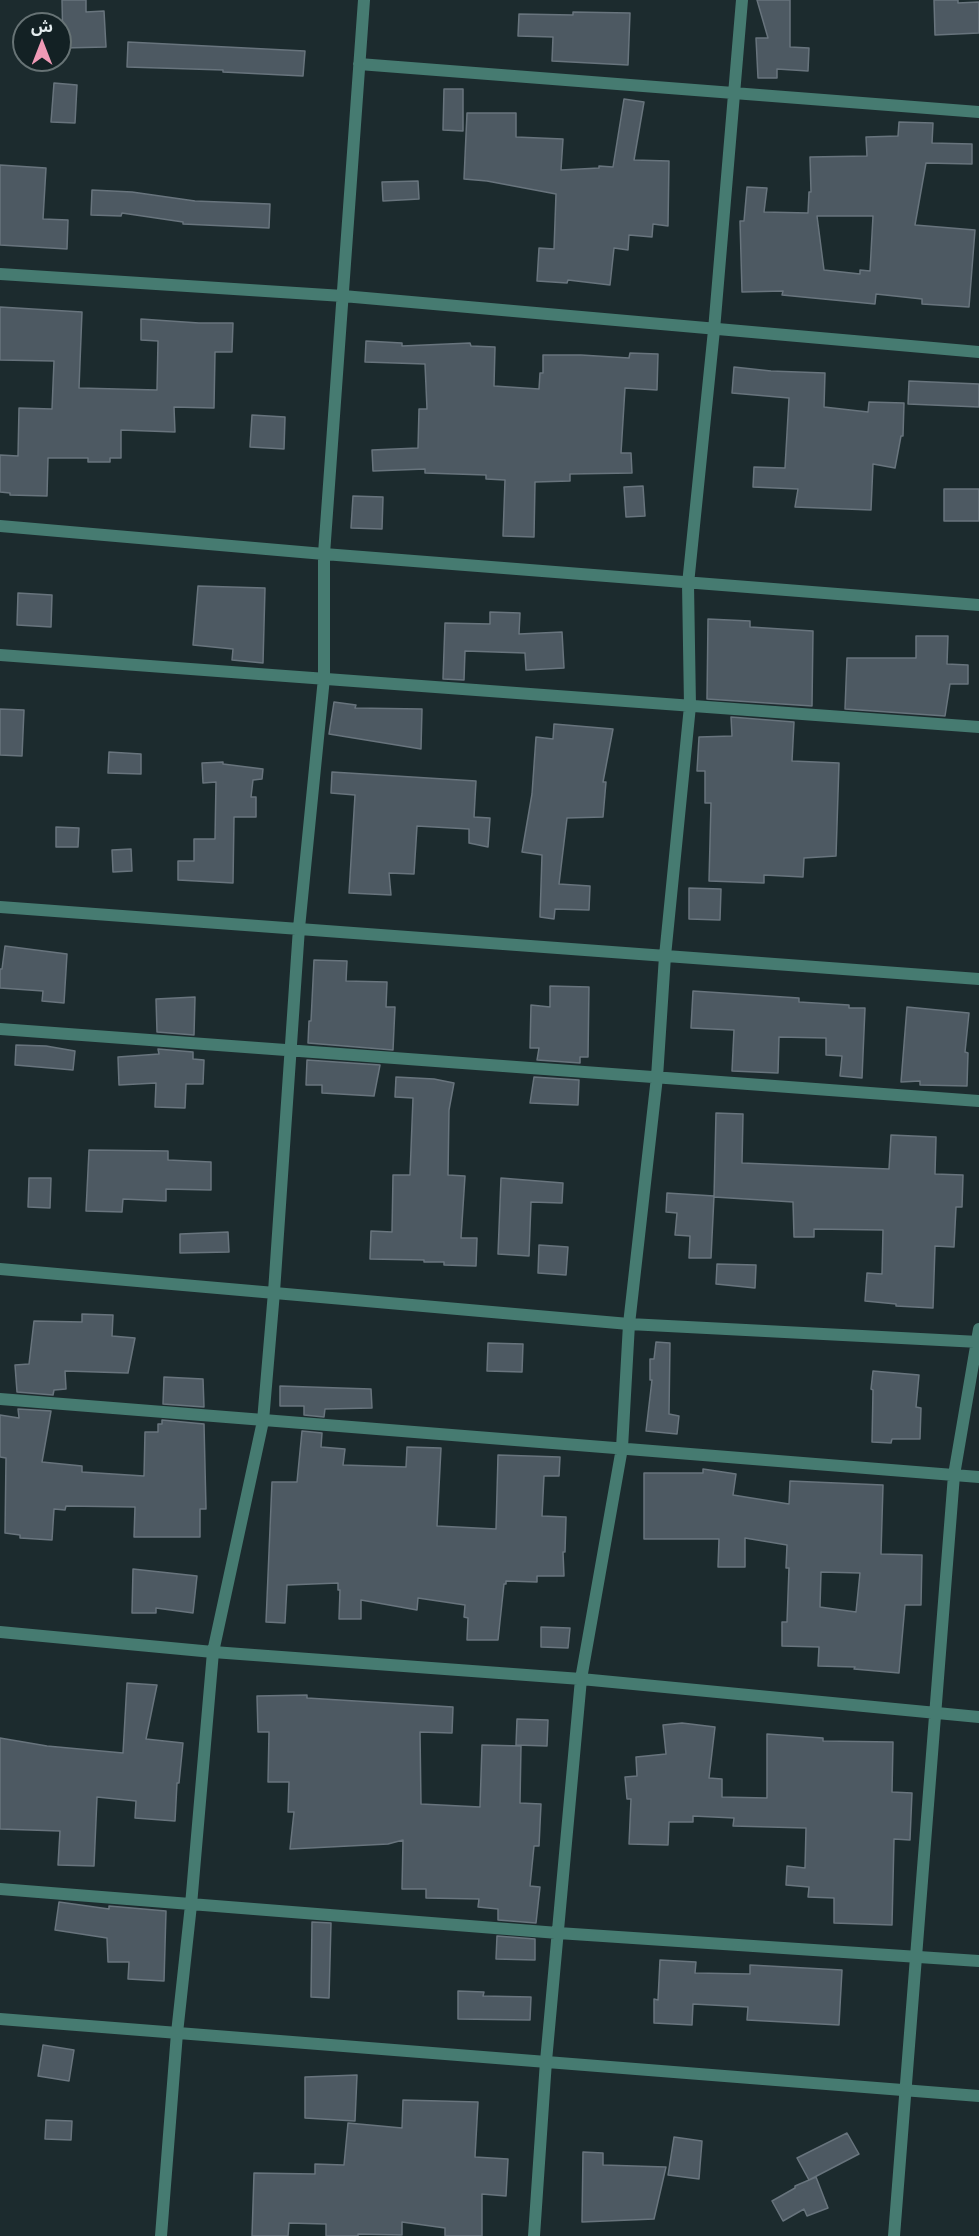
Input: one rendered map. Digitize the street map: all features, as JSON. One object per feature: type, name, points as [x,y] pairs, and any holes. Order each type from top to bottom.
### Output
[{"type":"street","points":[[161,2236],[177,2033],[191,1905],[213,1652],[263,1421],[299,928],[324,678],[324,554],[364,0]]},
{"type":"street","points":[[534,2236],[546,2061],[581,1679],[622,1448],[629,1324],[657,1077],[665,956],[690,706],[688,584],[714,330],[742,0]]},
{"type":"street","points":[[359,64],[979,112]]},
{"type":"street","points":[[0,274],[343,296],[979,352]]},
{"type":"street","points":[[0,526],[688,584],[979,605]]},
{"type":"street","points":[[0,655],[979,727]]},
{"type":"street","points":[[0,907],[979,979]]},
{"type":"street","points":[[0,1029],[979,1101]]},
{"type":"street","points":[[0,1269],[629,1324],[978,1342]]},
{"type":"street","points":[[894,2236],[954,1475],[979,1329]]},
{"type":"street","points":[[0,1399],[979,1477]]},
{"type":"street","points":[[0,1632],[213,1652],[581,1679],[979,1717]]},
{"type":"street","points":[[0,1889],[558,1934],[915,1955],[979,1961]]},
{"type":"street","points":[[0,2019],[979,2096]]},
{"type":"building","points":[[62,0],[86,0],[86,12],[104,11],[106,47],[72,48],[72,12],[62,12]]},
{"type":"building","points":[[757,0],[790,0],[790,47],[809,48],[808,71],[777,69],[777,78],[758,78],[756,38],[768,38]]},
{"type":"building","points":[[934,0],[958,0],[958,3],[979,2],[979,33],[935,35]]},
{"type":"building","points":[[573,12],[630,13],[628,65],[552,61],[553,37],[518,36],[519,14],[573,15]]},
{"type":"building","points":[[128,42],[305,51],[303,76],[223,72],[223,70],[127,67]]},
{"type":"building","points":[[54,83],[77,85],[75,123],[51,122]]},
{"type":"building","points":[[444,89],[463,89],[463,131],[443,130]]},
{"type":"building","points":[[624,99],[644,102],[634,160],[669,161],[668,226],[653,224],[652,237],[629,235],[628,250],[614,248],[610,285],[568,280],[567,283],[537,281],[539,248],[554,249],[556,194],[464,179],[467,113],[516,113],[516,137],[563,139],[561,170],[599,168],[599,166],[613,167]]},
{"type":"building","points":[[899,122],[933,123],[932,143],[972,144],[972,164],[926,163],[915,225],[975,230],[969,307],[922,304],[922,299],[876,294],[875,304],[782,295],[783,291],[742,292],[740,221],[744,221],[747,187],[767,188],[764,212],[808,213],[809,192],[811,192],[810,157],[867,156],[866,137],[898,136]],"holes":[[[817,216],[873,216],[870,271],[860,270],[860,274],[824,270]]]},
{"type":"building","points":[[0,165],[46,168],[43,219],[68,220],[67,249],[0,245]]},
{"type":"building","points":[[418,181],[419,199],[383,201],[382,182]]},
{"type":"building","points":[[92,190],[132,192],[195,201],[270,204],[269,228],[183,224],[183,222],[122,213],[121,216],[91,215]]},
{"type":"building","points":[[0,307],[82,312],[79,388],[157,390],[158,341],[141,340],[141,319],[233,323],[232,352],[215,352],[214,408],[174,407],[175,432],[121,430],[121,458],[110,458],[110,462],[88,462],[88,458],[48,458],[47,496],[10,495],[10,493],[0,492],[0,455],[18,456],[19,408],[52,409],[54,361],[0,360]]},
{"type":"building","points":[[366,341],[402,343],[402,346],[470,343],[471,346],[495,347],[494,386],[539,389],[540,373],[543,373],[543,355],[629,358],[630,353],[658,354],[657,390],[625,388],[621,453],[631,453],[632,473],[570,474],[570,481],[535,482],[534,537],[503,536],[505,480],[486,479],[486,475],[425,473],[425,469],[373,471],[372,450],[418,448],[419,409],[427,409],[425,364],[365,362]]},
{"type":"building","points":[[734,367],[825,373],[824,407],[868,412],[869,402],[904,403],[903,436],[901,436],[895,468],[873,464],[871,510],[795,507],[798,489],[753,487],[754,467],[785,468],[789,398],[732,393]]},
{"type":"building","points":[[909,381],[979,384],[979,407],[908,404]]},
{"type":"building","points":[[252,415],[285,417],[284,449],[250,447]]},
{"type":"building","points":[[643,486],[645,516],[626,517],[624,487]]},
{"type":"building","points":[[944,489],[979,489],[979,521],[944,521]]},
{"type":"building","points":[[353,496],[383,497],[382,529],[351,528]]},
{"type":"building","points":[[198,586],[265,588],[263,663],[232,660],[233,649],[193,645]]},
{"type":"building","points":[[18,593],[52,595],[51,627],[17,625]]},
{"type":"building","points":[[490,612],[520,613],[519,634],[562,632],[564,668],[526,670],[525,653],[465,651],[464,680],[443,679],[445,623],[490,624]]},
{"type":"building","points":[[708,619],[750,621],[750,627],[813,631],[812,706],[707,699]]},
{"type":"building","points":[[916,636],[948,636],[947,664],[968,665],[968,684],[950,684],[945,716],[845,709],[847,658],[916,658]]},
{"type":"building","points":[[334,702],[356,705],[355,708],[422,709],[421,749],[329,734]]},
{"type":"building","points":[[0,709],[24,710],[22,756],[0,755]]},
{"type":"building","points":[[731,717],[794,722],[792,761],[839,763],[836,856],[804,858],[803,877],[764,875],[764,883],[709,881],[711,803],[705,803],[705,771],[697,771],[699,737],[732,736]]},
{"type":"building","points":[[554,724],[613,729],[603,782],[606,782],[603,817],[567,818],[559,884],[590,886],[589,910],[555,909],[554,919],[540,917],[542,855],[522,852],[532,794],[536,737],[553,739]]},
{"type":"building","points":[[109,752],[141,754],[141,774],[108,773]]},
{"type":"building","points":[[223,762],[223,764],[263,769],[262,779],[253,780],[251,797],[256,797],[256,817],[234,817],[233,883],[178,880],[178,861],[194,861],[194,839],[215,839],[216,782],[203,783],[202,763]]},
{"type":"building","points":[[332,772],[476,781],[474,817],[490,818],[488,847],[469,843],[469,829],[417,826],[414,874],[389,873],[391,895],[349,893],[355,795],[331,793]]},
{"type":"building","points":[[56,827],[79,828],[78,847],[56,847]]},
{"type":"building","points":[[131,849],[132,871],[113,872],[112,850]]},
{"type":"building","points":[[689,888],[721,889],[720,920],[689,919]]},
{"type":"building","points":[[5,946],[67,954],[64,1003],[42,1001],[43,991],[0,988],[0,969],[2,969]]},
{"type":"building","points":[[314,960],[347,961],[346,981],[387,982],[386,1007],[395,1007],[393,1050],[308,1043]]},
{"type":"building","points":[[550,986],[589,987],[588,1057],[580,1057],[580,1063],[537,1060],[539,1048],[530,1048],[531,1005],[550,1007]]},
{"type":"building","points":[[693,991],[799,998],[799,1002],[865,1008],[862,1078],[840,1076],[842,1056],[826,1055],[826,1038],[779,1037],[778,1073],[732,1071],[734,1030],[691,1028]]},
{"type":"building","points":[[195,997],[194,1035],[157,1032],[156,999]]},
{"type":"building","points":[[907,1007],[969,1013],[965,1052],[968,1053],[967,1086],[920,1085],[920,1081],[901,1082]]},
{"type":"building","points":[[16,1045],[46,1046],[75,1051],[73,1070],[15,1065]]},
{"type":"building","points":[[158,1049],[193,1052],[193,1059],[204,1060],[203,1084],[186,1084],[185,1108],[155,1107],[156,1083],[119,1085],[118,1057],[159,1054]]},
{"type":"building","points":[[307,1060],[380,1065],[374,1096],[322,1093],[322,1085],[306,1085]]},
{"type":"building","points":[[396,1077],[434,1079],[454,1083],[449,1110],[448,1175],[465,1176],[461,1238],[477,1238],[476,1266],[444,1265],[444,1262],[424,1262],[424,1260],[370,1259],[371,1231],[392,1232],[393,1175],[410,1175],[413,1098],[395,1097]]},
{"type":"building","points":[[534,1077],[579,1080],[578,1105],[530,1103]]},
{"type":"building","points":[[716,1113],[743,1114],[742,1163],[889,1169],[891,1135],[936,1137],[935,1174],[963,1175],[962,1207],[956,1207],[954,1247],[935,1246],[933,1308],[865,1301],[867,1273],[882,1274],[883,1230],[814,1229],[814,1237],[794,1237],[793,1202],[714,1197]]},
{"type":"building","points":[[89,1150],[168,1151],[168,1160],[211,1162],[211,1190],[166,1189],[166,1201],[123,1199],[122,1212],[86,1211]]},
{"type":"building","points":[[29,1178],[51,1178],[50,1208],[28,1207]]},
{"type":"building","points":[[501,1178],[563,1183],[562,1203],[531,1202],[529,1256],[498,1254]]},
{"type":"building","points":[[667,1193],[714,1196],[711,1258],[689,1258],[690,1236],[675,1235],[677,1213],[666,1212]]},
{"type":"building","points":[[228,1232],[229,1252],[180,1253],[180,1234]]},
{"type":"building","points":[[539,1245],[568,1247],[566,1275],[538,1273]]},
{"type":"building","points":[[717,1264],[756,1265],[755,1288],[716,1284]]},
{"type":"building","points":[[82,1314],[113,1315],[112,1336],[135,1338],[128,1373],[65,1371],[66,1389],[54,1390],[53,1395],[17,1392],[15,1365],[29,1364],[34,1321],[82,1322]]},
{"type":"building","points":[[656,1342],[670,1343],[669,1414],[679,1416],[677,1434],[646,1431],[652,1380],[650,1380],[650,1359],[654,1359]]},
{"type":"building","points":[[488,1343],[523,1344],[522,1372],[487,1371]]},
{"type":"building","points":[[873,1371],[919,1375],[916,1407],[921,1408],[920,1439],[892,1439],[891,1443],[872,1442]]},
{"type":"building","points":[[164,1377],[203,1379],[204,1407],[163,1404]]},
{"type":"building","points":[[280,1386],[371,1389],[372,1408],[325,1409],[324,1417],[304,1415],[304,1406],[280,1406]]},
{"type":"building","points":[[18,1409],[51,1411],[42,1462],[82,1466],[82,1472],[144,1476],[145,1432],[158,1432],[158,1424],[162,1424],[162,1420],[204,1424],[206,1509],[200,1509],[200,1537],[134,1537],[135,1507],[66,1506],[65,1510],[54,1509],[52,1540],[20,1538],[20,1535],[5,1533],[6,1458],[0,1457],[0,1415],[19,1418]]},
{"type":"building","points":[[302,1431],[322,1433],[321,1447],[345,1449],[343,1465],[406,1467],[407,1447],[441,1448],[437,1526],[496,1529],[498,1455],[560,1457],[559,1476],[544,1476],[542,1516],[566,1517],[565,1552],[563,1552],[564,1576],[537,1576],[537,1582],[506,1581],[498,1640],[467,1640],[468,1618],[464,1617],[465,1605],[418,1598],[417,1610],[361,1600],[361,1619],[339,1619],[340,1590],[338,1590],[338,1583],[287,1585],[285,1623],[266,1622],[272,1482],[297,1482]]},
{"type":"building","points":[[703,1469],[736,1474],[733,1495],[789,1504],[790,1481],[883,1485],[881,1554],[922,1555],[921,1605],[905,1605],[899,1673],[854,1669],[855,1667],[818,1666],[819,1647],[782,1646],[782,1622],[787,1622],[789,1568],[786,1568],[787,1545],[745,1538],[745,1567],[718,1567],[719,1539],[644,1539],[644,1473],[703,1473]],"holes":[[[821,1572],[860,1573],[856,1612],[820,1607]]]},
{"type":"building","points":[[133,1569],[197,1576],[193,1613],[156,1608],[156,1613],[132,1613]]},
{"type":"building","points":[[541,1627],[570,1628],[568,1648],[541,1647]]},
{"type":"building","points":[[127,1683],[157,1685],[146,1739],[183,1743],[179,1783],[177,1783],[175,1821],[135,1818],[136,1801],[97,1797],[94,1866],[58,1865],[60,1831],[0,1829],[0,1738],[47,1746],[123,1753]]},
{"type":"building","points":[[307,1695],[307,1698],[453,1707],[452,1733],[420,1732],[421,1804],[480,1807],[482,1745],[521,1746],[520,1803],[541,1804],[539,1846],[534,1846],[530,1886],[540,1887],[536,1923],[498,1920],[498,1909],[478,1907],[479,1899],[426,1898],[426,1889],[402,1889],[403,1840],[388,1844],[290,1849],[294,1812],[288,1812],[289,1782],[268,1782],[269,1732],[258,1732],[257,1696]]},
{"type":"building","points":[[517,1719],[548,1720],[547,1746],[516,1745]]},
{"type":"building","points":[[682,1723],[715,1727],[709,1778],[722,1779],[722,1797],[767,1798],[767,1734],[823,1738],[823,1741],[893,1742],[892,1792],[912,1793],[910,1840],[894,1839],[892,1925],[834,1923],[834,1898],[808,1897],[809,1887],[786,1885],[787,1866],[805,1868],[806,1828],[733,1826],[734,1818],[693,1816],[693,1822],[669,1822],[668,1845],[629,1844],[631,1799],[627,1799],[625,1777],[637,1776],[636,1757],[666,1754],[663,1725]]},
{"type":"building","points":[[59,1902],[109,1909],[109,1906],[166,1911],[164,1981],[128,1979],[129,1962],[108,1962],[107,1938],[55,1930]]},
{"type":"building","points":[[312,1922],[331,1923],[329,1998],[311,1997]]},
{"type":"building","points":[[497,1936],[535,1939],[535,1960],[496,1959]]},
{"type":"building","points":[[660,1960],[696,1962],[695,1973],[750,1974],[750,1965],[842,1970],[839,2025],[747,2020],[748,2007],[693,2004],[692,2025],[654,2023],[654,1999],[658,2000]]},
{"type":"building","points":[[458,1991],[484,1992],[483,1996],[531,1997],[530,2020],[458,2019]]},
{"type":"building","points":[[43,2045],[74,2050],[69,2081],[38,2076]]},
{"type":"building","points":[[357,2075],[355,2121],[305,2118],[305,2077]]},
{"type":"building","points":[[403,2100],[478,2102],[475,2157],[508,2159],[506,2196],[482,2194],[482,2236],[445,2236],[445,2228],[402,2222],[402,2235],[326,2236],[326,2224],[289,2223],[288,2236],[252,2236],[254,2173],[315,2174],[315,2164],[344,2165],[348,2123],[402,2128]]},
{"type":"building","points":[[46,2120],[72,2121],[71,2140],[45,2139]]},
{"type":"building","points":[[847,2133],[859,2154],[809,2180],[797,2158]]},
{"type":"building","points":[[674,2137],[702,2141],[699,2179],[668,2175]]},
{"type":"building","points":[[583,2152],[603,2153],[603,2165],[666,2167],[654,2219],[582,2222]]},
{"type":"building","points":[[816,2177],[828,2208],[807,2216],[804,2209],[783,2221],[772,2201],[795,2186]]}]
